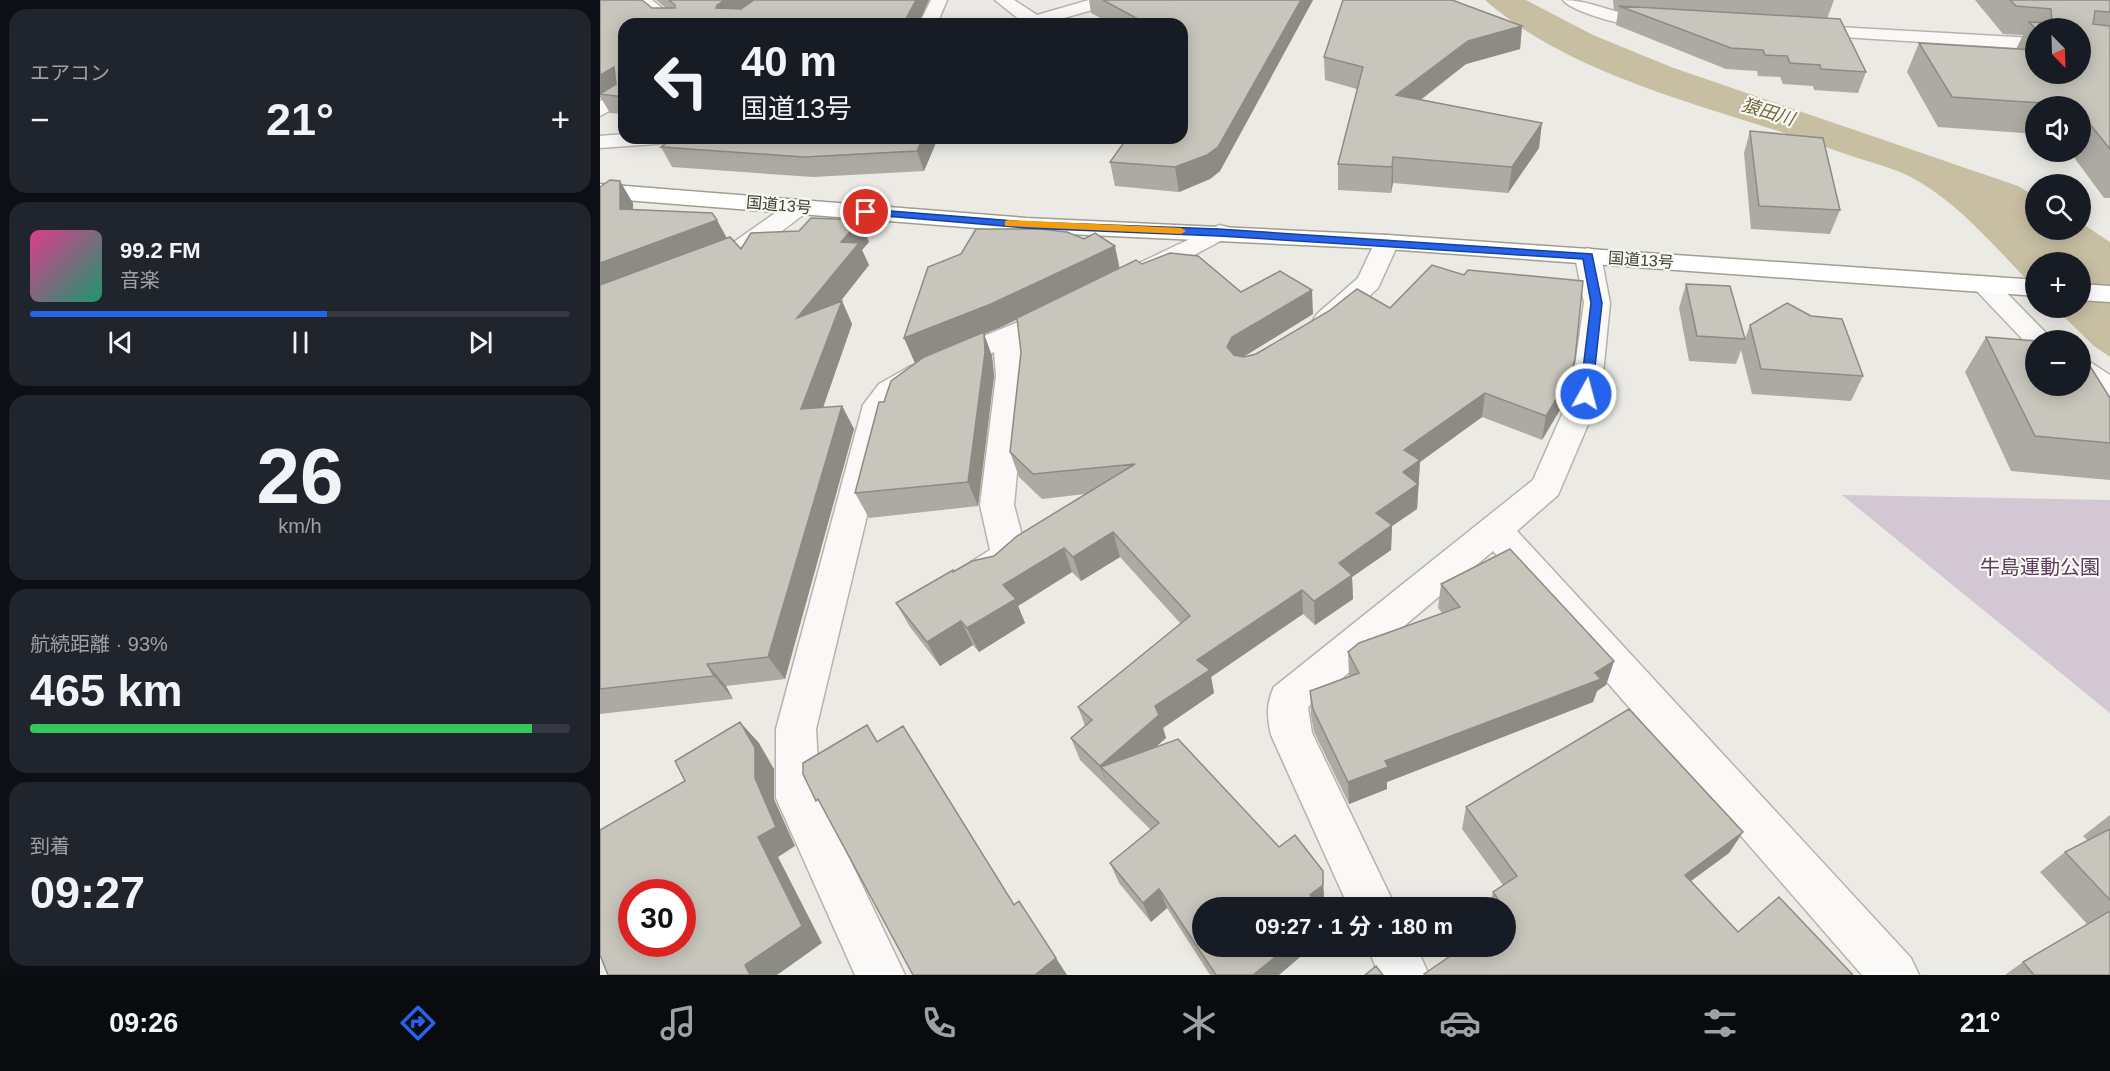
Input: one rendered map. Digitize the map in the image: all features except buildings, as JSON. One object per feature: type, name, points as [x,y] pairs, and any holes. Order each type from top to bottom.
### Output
[{"type":"highway","name":"国道13号","points":[[600,191],[1026,225],[1219,232],[1387,242],[2025,287]]},
{"type":"highway","points":[[2091,293],[2110,294]]},
{"type":"street","points":[[641,0],[665,18]]},
{"type":"street","points":[[931,18],[939,0]]},
{"type":"street","points":[[1003,0],[1024,18]]},
{"type":"street","points":[[1043,18],[1107,0]]},
{"type":"street","points":[[1572,0],[1596,13],[1624,20],[1683,24]]},
{"type":"street","points":[[1779,29],[2025,43]]},
{"type":"street","points":[[600,110],[618,98]]},
{"type":"street","points":[[600,142],[618,141]]},
{"type":"street","points":[[675,274],[740,249],[800,206]]},
{"type":"street","points":[[880,975],[798,798],[796,729],[878,405],[890,391],[919,374],[1007,337],[1102,292],[1219,232]]},
{"type":"street","points":[[1308,333],[1369,282],[1387,242]]},
{"type":"street","points":[[1368,897],[1293,735],[1287,716],[1288,699],[1546,487],[1586,394],[1597,303],[1588,256]]},
{"type":"street","points":[[1996,286],[2031,330]]},
{"type":"street","points":[[984,572],[1009,555],[996,505],[1011,376],[1007,337]]},
{"type":"street","points":[[2091,376],[2110,389]]},
{"type":"street","points":[[1495,530],[1894,975]]},
{"type":"street","points":[[1396,957],[1404,975]]},
{"type":"green space","name":"牛島運動公園","points":[[1842,495],[2110,500],[2110,713]]},
{"type":"water","name":"猿田川","points":[[1485,0],[1526,0],[1593,35],[1671,67],[2018,186],[2025,190],[2025,240],[2091,240],[2091,230],[2110,242],[2110,357],[2091,343],[2091,330],[2078,330],[2065,318],[2091,318],[2091,252],[2025,252],[2025,278],[1965,217],[1934,192],[1909,176],[1653,90],[1563,52],[1522,28]]},
{"type":"slow traffic","points":[[1008,223],[1181,231]]},
{"type":"route","points":[[866,212],[1026,225],[1219,232],[1588,256],[1597,303],[1586,394]]}]
